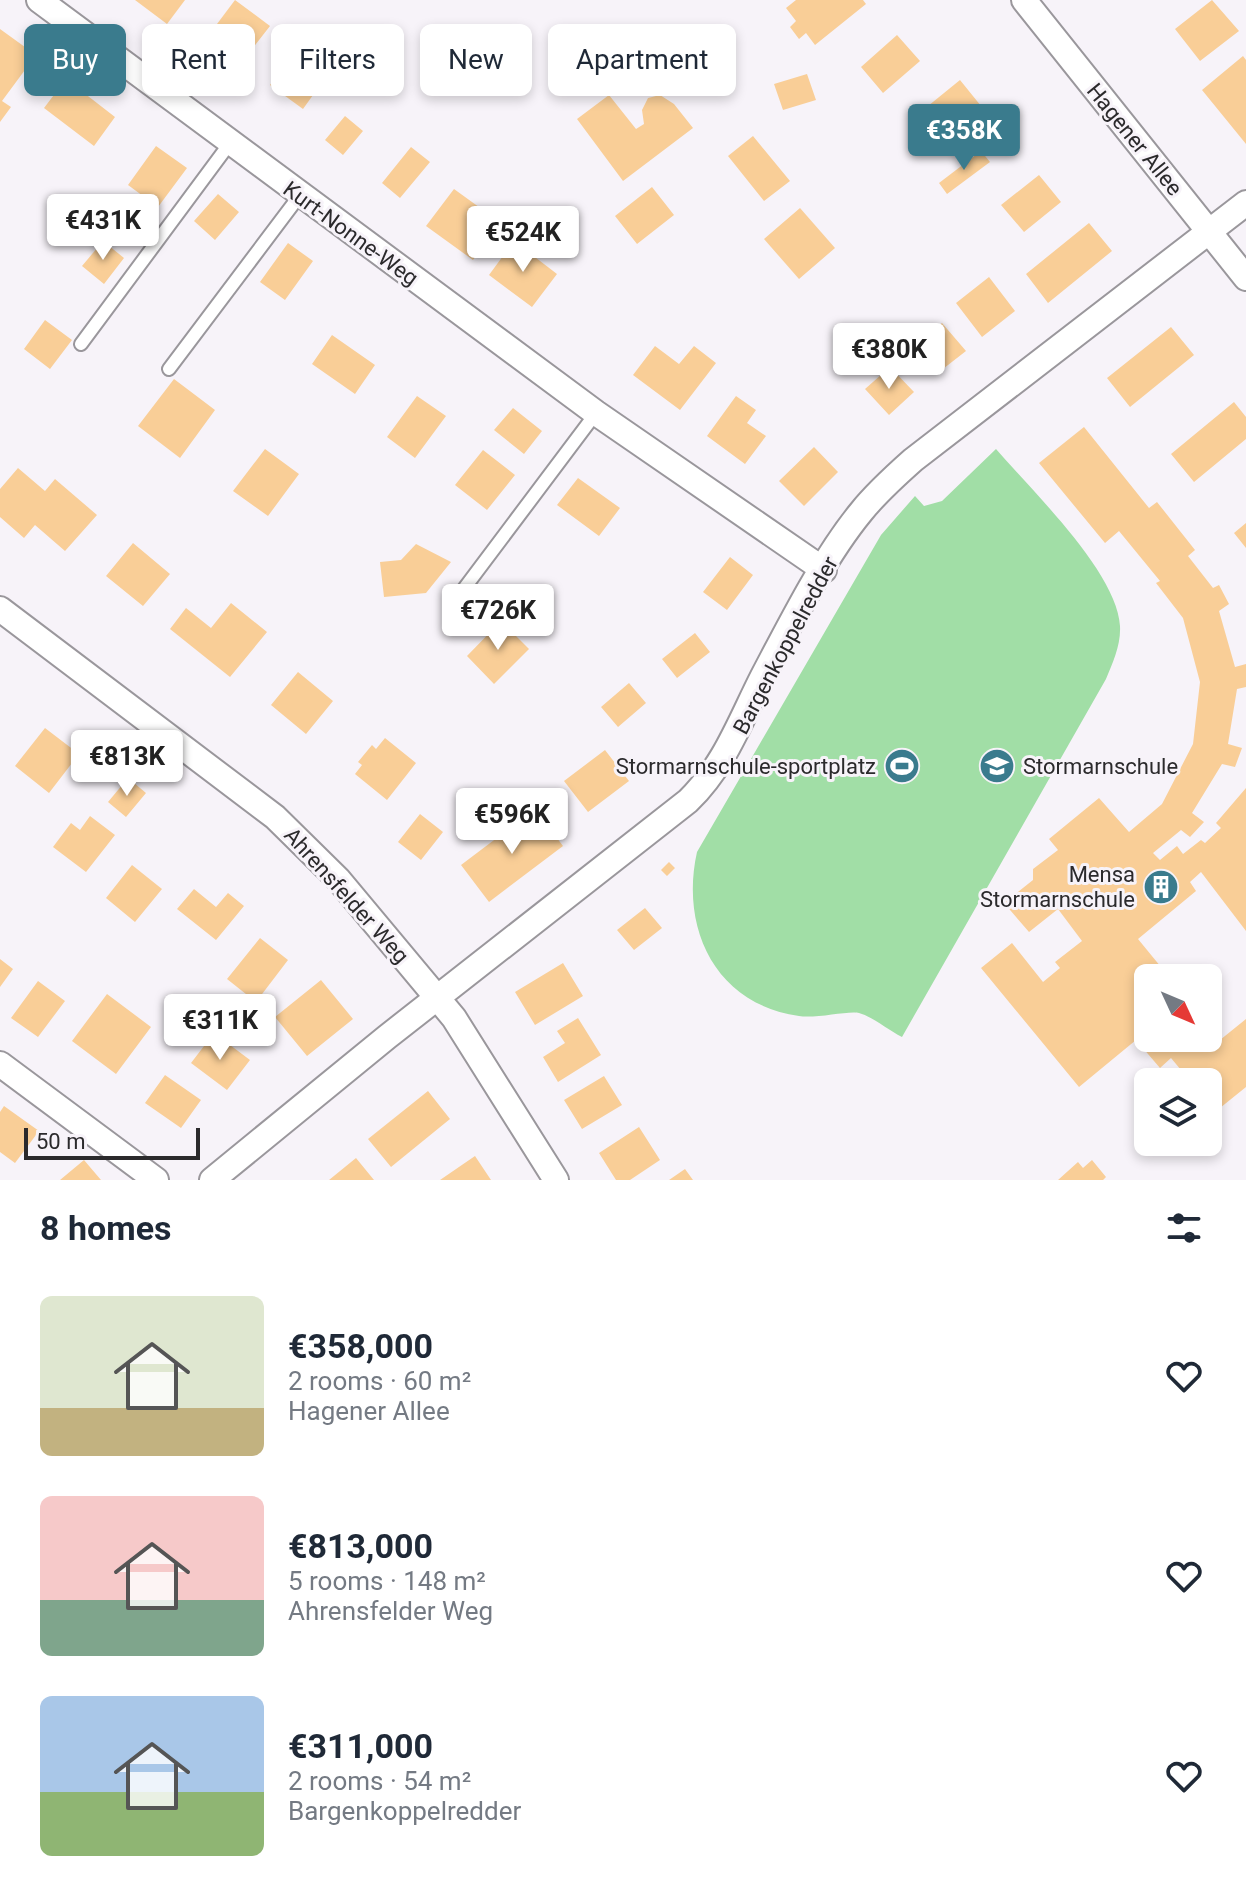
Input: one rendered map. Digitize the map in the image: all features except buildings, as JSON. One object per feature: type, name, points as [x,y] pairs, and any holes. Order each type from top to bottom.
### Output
[{"type":"street","name":"Kurt-Nonne-Weg","points":[[39,0],[596,413],[824,570]]},
{"type":"street","name":"Hagener Allee","points":[[1024,0],[1246,278]]},
{"type":"street","name":"Bargenkoppelredder","points":[[212,1180],[437,998],[649,833],[709,781],[824,570],[860,513],[913,460],[1246,203]]},
{"type":"street","name":"Ahrensfelder Weg","points":[[0,609],[275,817],[338,879],[462,1029],[556,1180]]},
{"type":"street","points":[[0,1064],[156,1180]]},
{"type":"lane","points":[[81,344],[230,143]]},
{"type":"lane","points":[[169,369],[300,195]]},
{"type":"lane","points":[[451,606],[596,413]]},
{"type":"green space","name":"Stormarnschule-sportplatz","points":[[996,449],[1070,533],[1104,581],[1120,626],[1118,647],[1106,679],[902,1037],[859,1013],[806,1017],[770,1009],[745,996],[725,979],[710,958],[694,908],[693,880],[697,852],[881,535],[915,496],[924,506],[942,501]]},
{"type":"place","name":"Stormarnschule-sportplatz","points":[[902,766]]},
{"type":"place","name":"Stormarnschule","points":[[997,766]]},
{"type":"place","name":"Mensa Stormarnschule","points":[[1161,887]]}]
